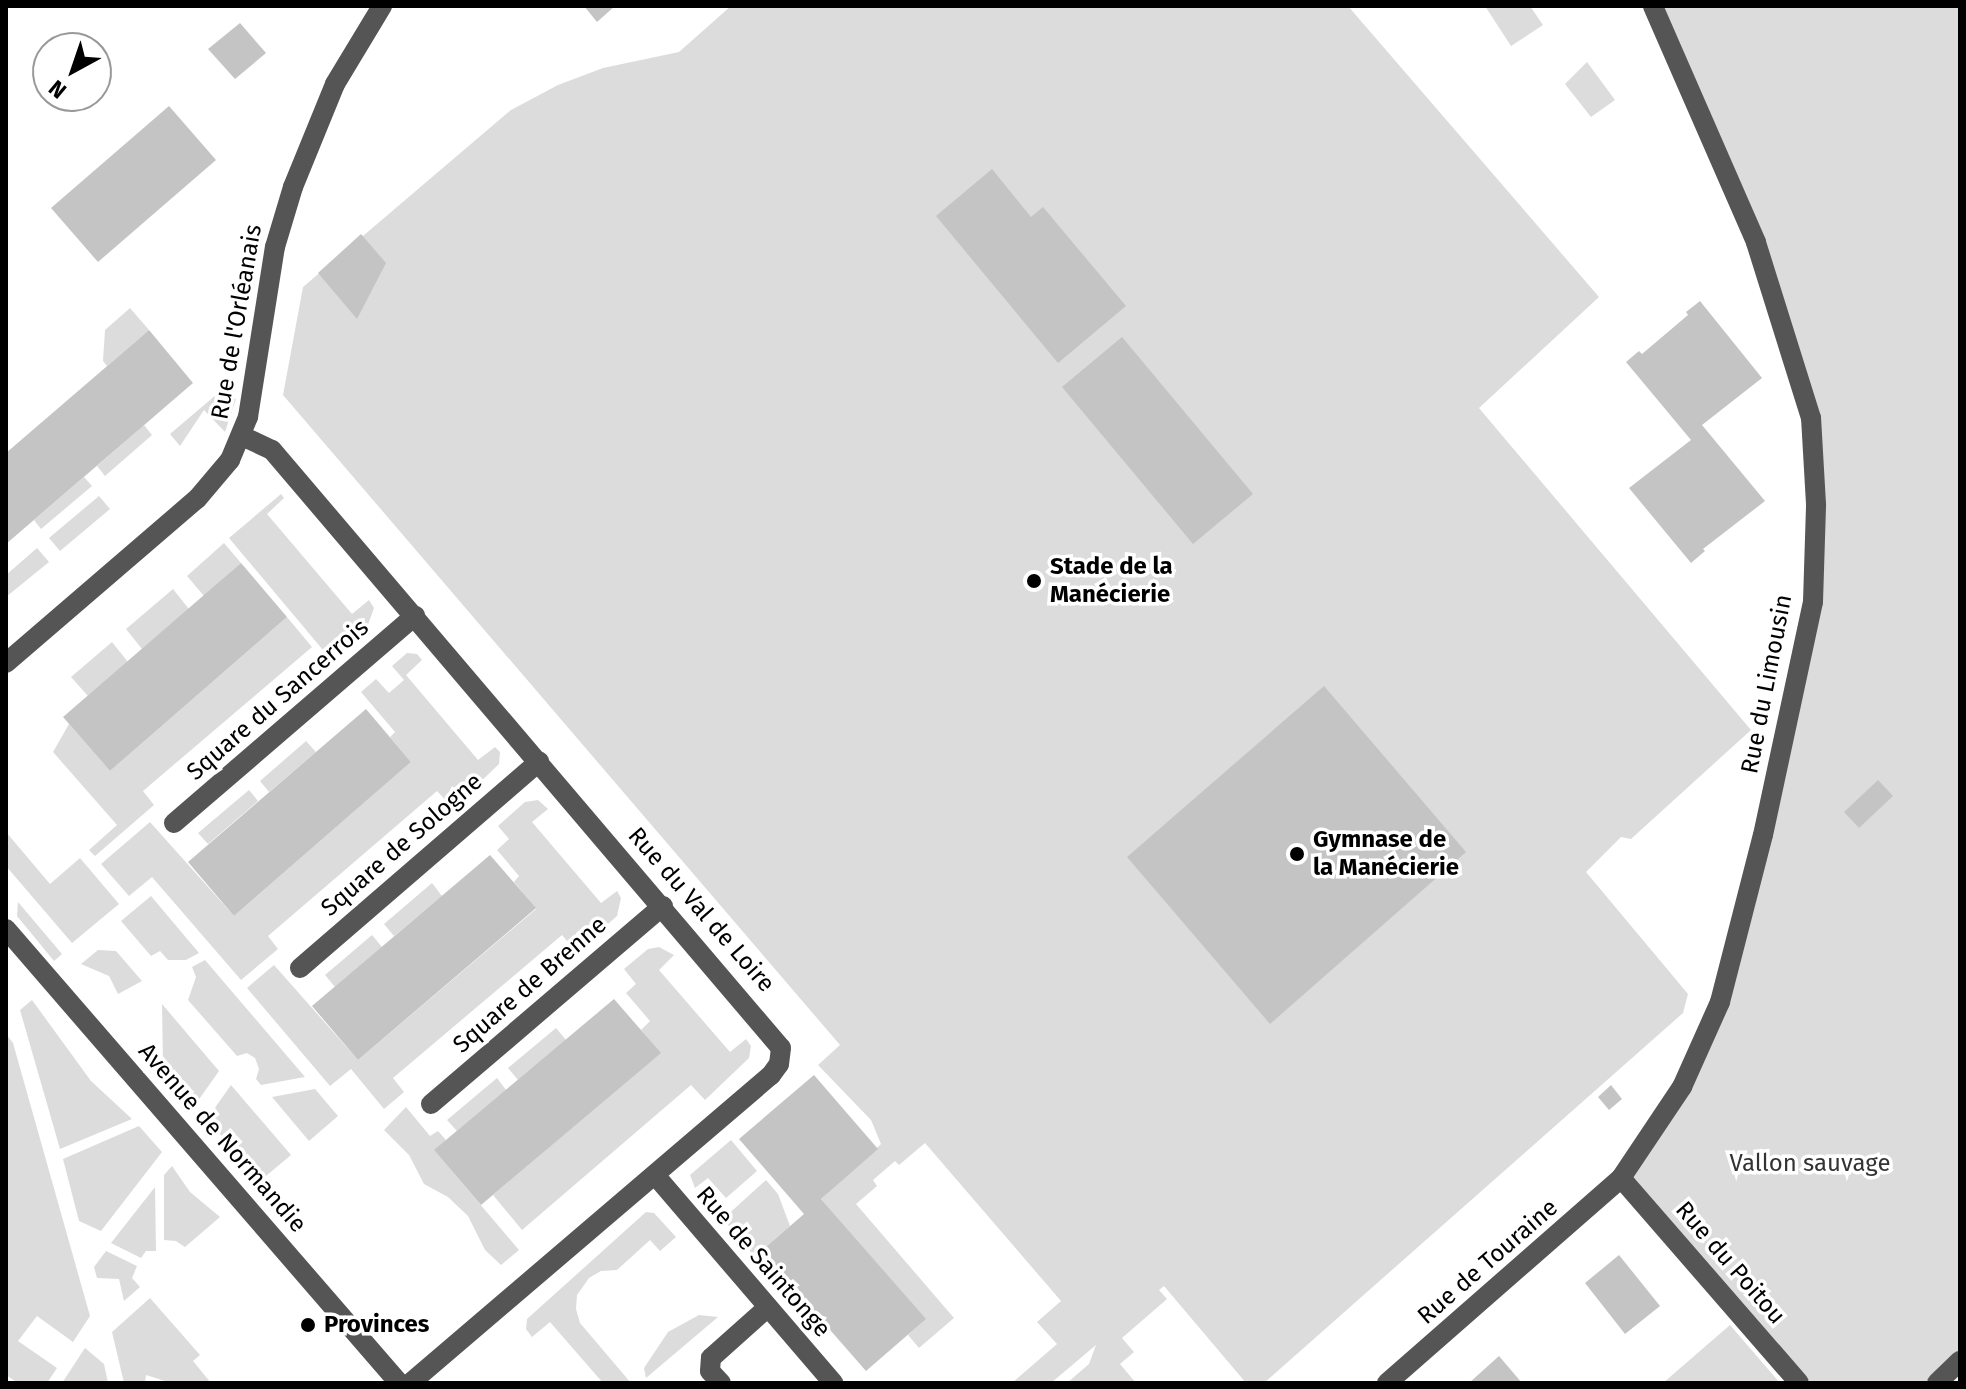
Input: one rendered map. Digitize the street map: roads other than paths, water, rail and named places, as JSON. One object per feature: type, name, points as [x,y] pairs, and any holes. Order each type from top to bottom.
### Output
[{"type":"street","name":"Rue de l'Orléanais","points":[[6,663],[206,490],[230,460],[242,436],[255,387],[275,247],[289,200],[335,84],[382,6]]},
{"type":"street","name":"Rue du Limousin","points":[[1621,1178],[1682,1087],[1720,1002],[1763,835],[1813,602],[1816,504],[1811,418],[1787,334],[1756,242],[1653,6]]},
{"type":"street","name":"Rue du Val de Loire","points":[[242,436],[272,450],[775,1037],[782,1056],[771,1075],[411,1383]]},
{"type":"street","name":"Square du Sancerrois","points":[[174,823],[415,616]]},
{"type":"street","name":"Square de Sologne","points":[[300,968],[539,762]]},
{"type":"street","name":"Square de Brenne","points":[[431,1104],[663,906]]},
{"type":"street","name":"Avenue de Normandie","points":[[6,929],[399,1383]]},
{"type":"street","name":"Rue de Saintonge","points":[[655,1175],[833,1383]]},
{"type":"street","name":"Rue de Touraine","points":[[1387,1383],[1621,1178]]},
{"type":"street","name":"Rue du Poitou","points":[[1621,1178],[1799,1383]]},
{"type":"street","points":[[721,1383],[710,1371],[711,1358],[768,1307]]},
{"type":"street","points":[[1937,1383],[1960,1361]]},
{"type":"place","name":"Stade de la Manécierie","points":[[1034,581]]},
{"type":"place","name":"Gymnase de la Manécierie","points":[[1297,854]]},
{"type":"place","name":"Provinces","points":[[308,1325]]},
{"type":"park label","name":"Vallon sauvage","points":[[1810,1164]]}]
